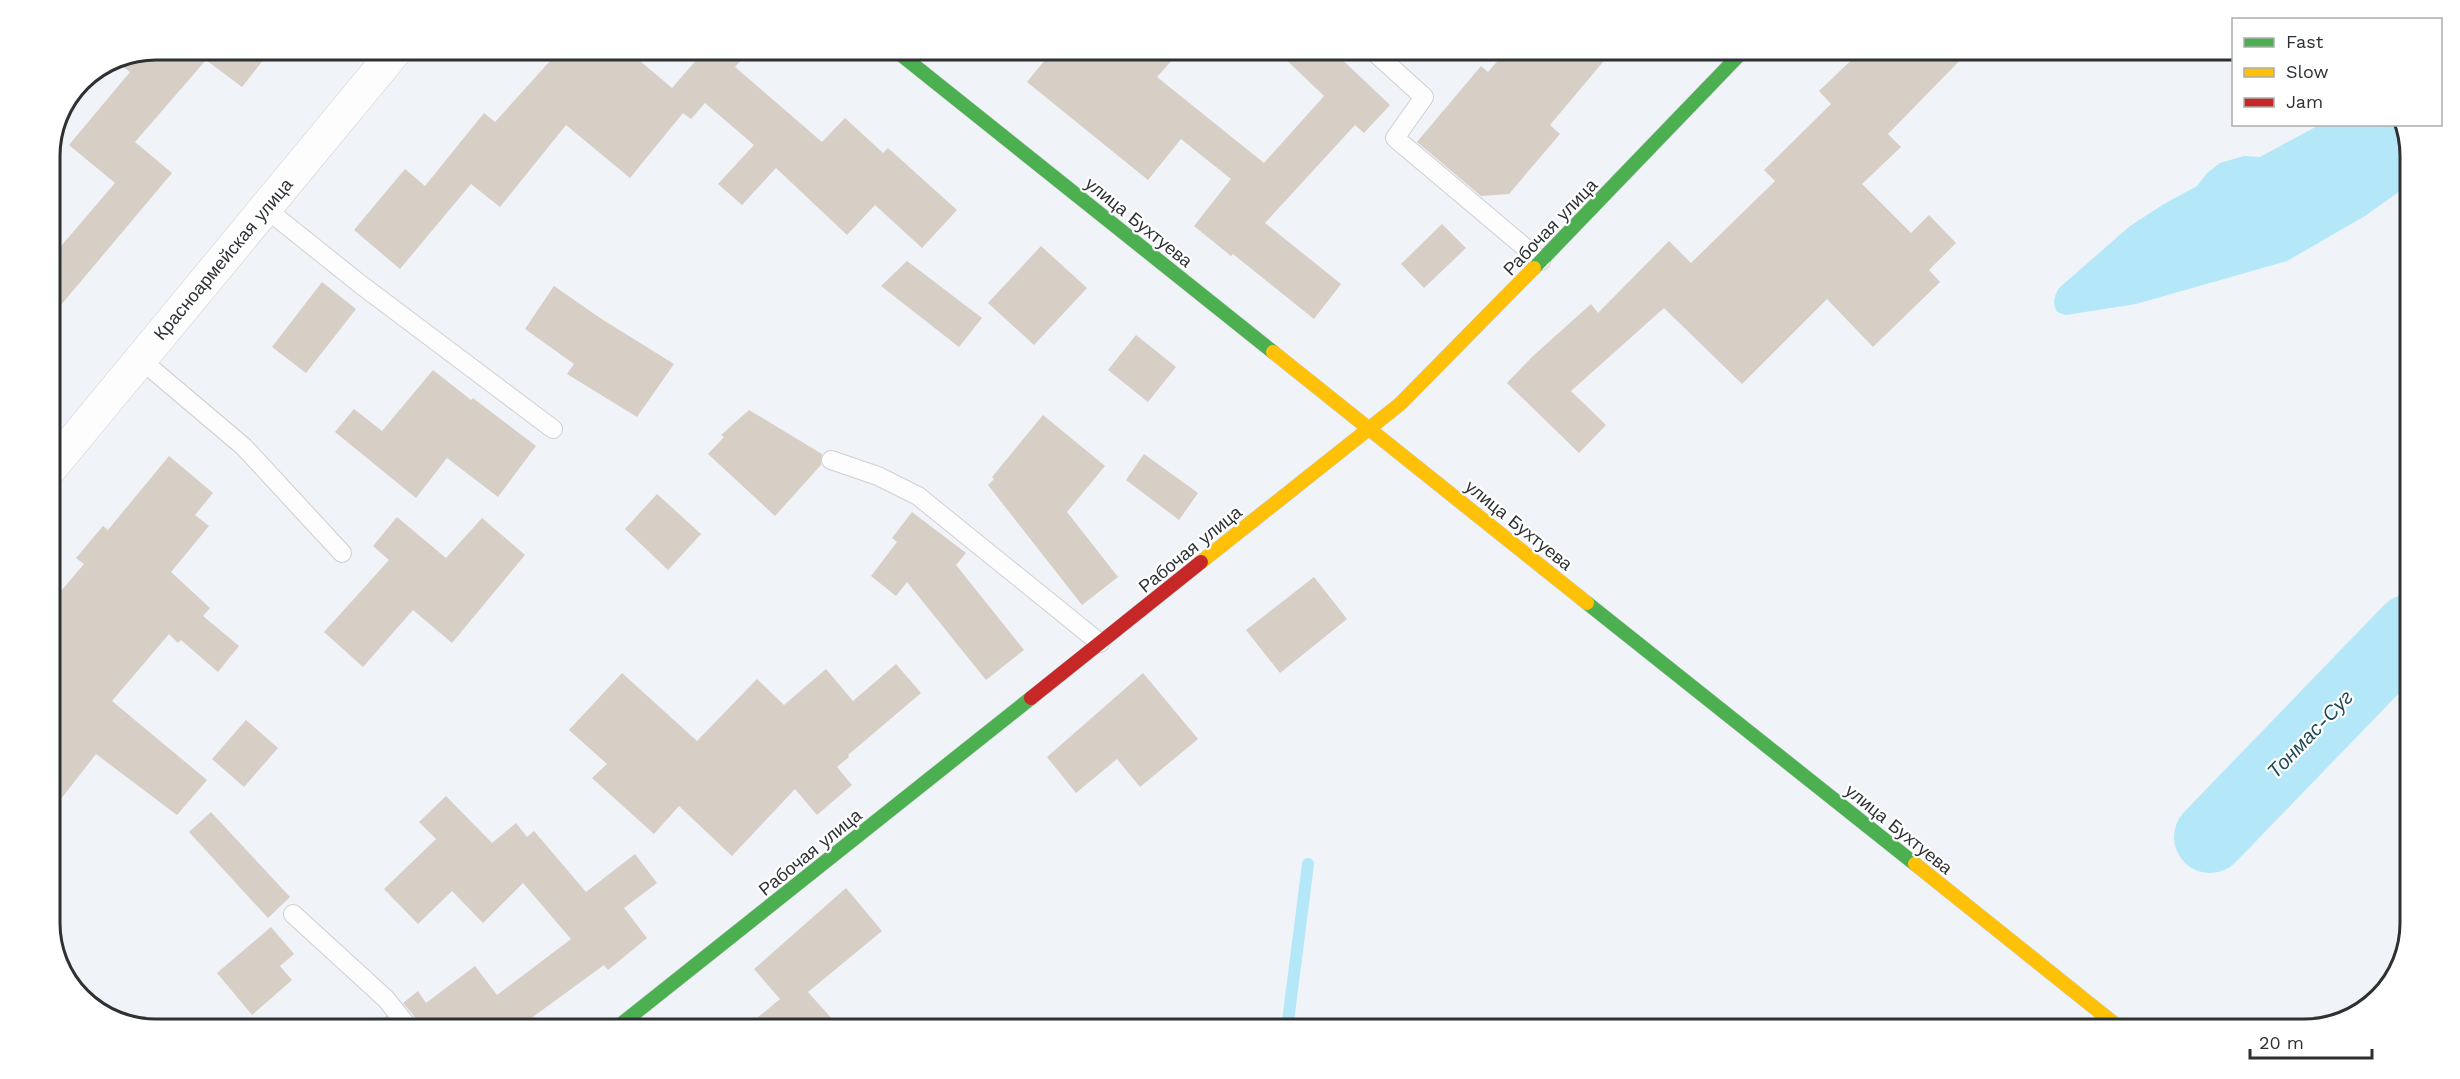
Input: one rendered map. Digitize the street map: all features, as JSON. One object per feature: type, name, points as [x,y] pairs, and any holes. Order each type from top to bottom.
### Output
[{"type":"street","name":"Красноармейская улица","points":[[60,457],[388,60]]},
{"type":"street","name":"улица Бухтуева","points":[[908,60],[2108,1019]]},
{"type":"street","name":"Рабочая улица","points":[[628,1019],[1400,404],[1734,60]]},
{"type":"lane","points":[[1391,60],[1424,97],[1395,138],[1541,261]]},
{"type":"lane","points":[[265,208],[360,284],[553,429]]},
{"type":"lane","points":[[140,359],[244,447],[342,553]]},
{"type":"lane","points":[[831,460],[878,476],[918,496],[1100,643]]},
{"type":"lane","points":[[293,914],[386,999],[402,1019]]},
{"type":"water","points":[[2317,126],[2395,126],[2400,150],[2400,191],[2365,216],[2287,261],[2136,304],[2066,315],[2057,312],[2054,300],[2059,288],[2130,226],[2197,186],[2207,173],[2220,163],[2244,156],[2260,157]]},
{"type":"building","points":[[156,60],[206,60],[135,142],[172,173],[60,306],[60,247],[115,183],[69,145],[130,72],[122,66]]},
{"type":"building","points":[[206,60],[263,60],[242,87]]},
{"type":"building","points":[[551,60],[639,60],[672,88],[696,60],[741,60],[735,67],[822,142],[845,118],[883,153],[888,148],[957,210],[922,248],[875,205],[847,235],[776,168],[742,205],[718,184],[754,145],[705,103],[691,119],[683,113],[630,178],[566,125],[500,207],[471,184],[400,269],[354,230],[405,169],[425,186],[484,113],[495,122]]},
{"type":"building","points":[[1045,60],[1172,60],[1157,77],[1264,163],[1324,96],[1286,60],[1343,60],[1390,105],[1364,133],[1355,125],[1265,223],[1341,284],[1314,319],[1194,226],[1231,179],[1181,139],[1148,180],[1027,82]]},
{"type":"building","points":[[1498,60],[1605,60],[1550,125],[1560,134],[1509,194],[1481,196],[1417,142],[1481,66],[1488,72]]},
{"type":"building","points":[[1852,60],[1960,60],[1888,134],[1901,147],[1862,184],[1911,233],[1929,215],[1956,243],[1929,270],[1940,282],[1873,347],[1827,299],[1742,384],[1664,308],[1571,391],[1606,425],[1579,453],[1507,383],[1533,356],[1591,304],[1598,313],[1669,241],[1691,263],[1775,181],[1764,170],[1831,104],[1819,91]]},
{"type":"building","points":[[1442,224],[1466,248],[1424,288],[1401,264]]},
{"type":"building","points":[[1041,246],[1087,288],[1034,345],[988,303]]},
{"type":"building","points":[[907,261],[982,318],[959,347],[881,286]]},
{"type":"building","points":[[322,282],[356,309],[306,373],[272,347]]},
{"type":"building","points":[[554,286],[674,364],[637,417],[567,374],[574,364],[525,329]]},
{"type":"building","points":[[1136,335],[1176,367],[1148,402],[1108,370]]},
{"type":"building","points":[[433,370],[536,446],[498,497],[447,458],[416,498],[335,432],[354,409],[382,431]]},
{"type":"building","points":[[749,410],[822,454],[821,465],[775,516],[708,454],[724,437],[721,435]]},
{"type":"building","points":[[1043,415],[1105,466],[1067,512],[1118,577],[1082,605],[988,485]]},
{"type":"building","points":[[1144,454],[1198,493],[1179,520],[1126,480]]},
{"type":"building","points":[[169,456],[213,493],[195,515],[209,526],[171,572],[210,608],[203,616],[239,646],[218,672],[181,640],[178,643],[169,634],[112,701],[207,780],[177,815],[96,754],[60,800],[60,592],[84,564],[76,558],[103,526],[108,530]]},
{"type":"building","points":[[657,494],[701,534],[668,570],[625,529]]},
{"type":"building","points":[[912,512],[966,553],[956,565],[1024,650],[986,680],[907,582],[896,596],[871,576],[897,542],[892,538]]},
{"type":"building","points":[[397,517],[446,558],[482,518],[525,555],[452,643],[413,610],[363,667],[324,632],[389,560],[373,546]]},
{"type":"building","points":[[1314,577],[1347,619],[1280,673],[1246,630]]},
{"type":"building","points":[[896,664],[921,693],[837,767],[852,785],[817,815],[795,789],[732,856],[679,806],[654,834],[592,778],[607,764],[569,730],[622,673],[697,741],[757,679],[784,705],[826,669],[853,701]]},
{"type":"building","points":[[1143,673],[1198,739],[1140,787],[1117,759],[1076,793],[1047,757]]},
{"type":"building","points":[[246,720],[278,748],[244,787],[212,759]]},
{"type":"building","points":[[446,796],[492,843],[516,823],[527,837],[534,831],[586,892],[635,854],[657,883],[624,908],[647,938],[608,970],[604,965],[530,1019],[416,1019],[403,1003],[418,991],[426,1003],[475,966],[497,995],[571,939],[523,883],[483,923],[452,891],[418,924],[384,889],[436,839],[419,822]]},
{"type":"building","points":[[211,812],[290,897],[268,918],[189,832]]},
{"type":"building","points":[[846,888],[882,931],[808,992],[832,1019],[756,1019],[780,999],[754,969]]},
{"type":"building","points":[[271,927],[294,954],[280,966],[292,980],[252,1015],[217,973]]},
{"type":"waterway","name":"Тонмас-Суг","points":[[2210,837],[2400,640]]},
{"type":"waterway","points":[[1288,1019],[1308,864]]},
{"type":"traffic: fast","points":[[908,60],[1273,352]]},
{"type":"traffic: fast","points":[[1534,268],[1734,60]]},
{"type":"traffic: fast","points":[[1587,603],[1915,864]]},
{"type":"traffic: fast","points":[[628,1019],[1031,698]]},
{"type":"traffic: slow","points":[[1201,562],[1400,404],[1534,268]]},
{"type":"traffic: slow","points":[[1273,352],[1587,603]]},
{"type":"traffic: slow","points":[[1915,864],[2109,1019]]},
{"type":"traffic: jam","points":[[1031,698],[1201,562]]}]
